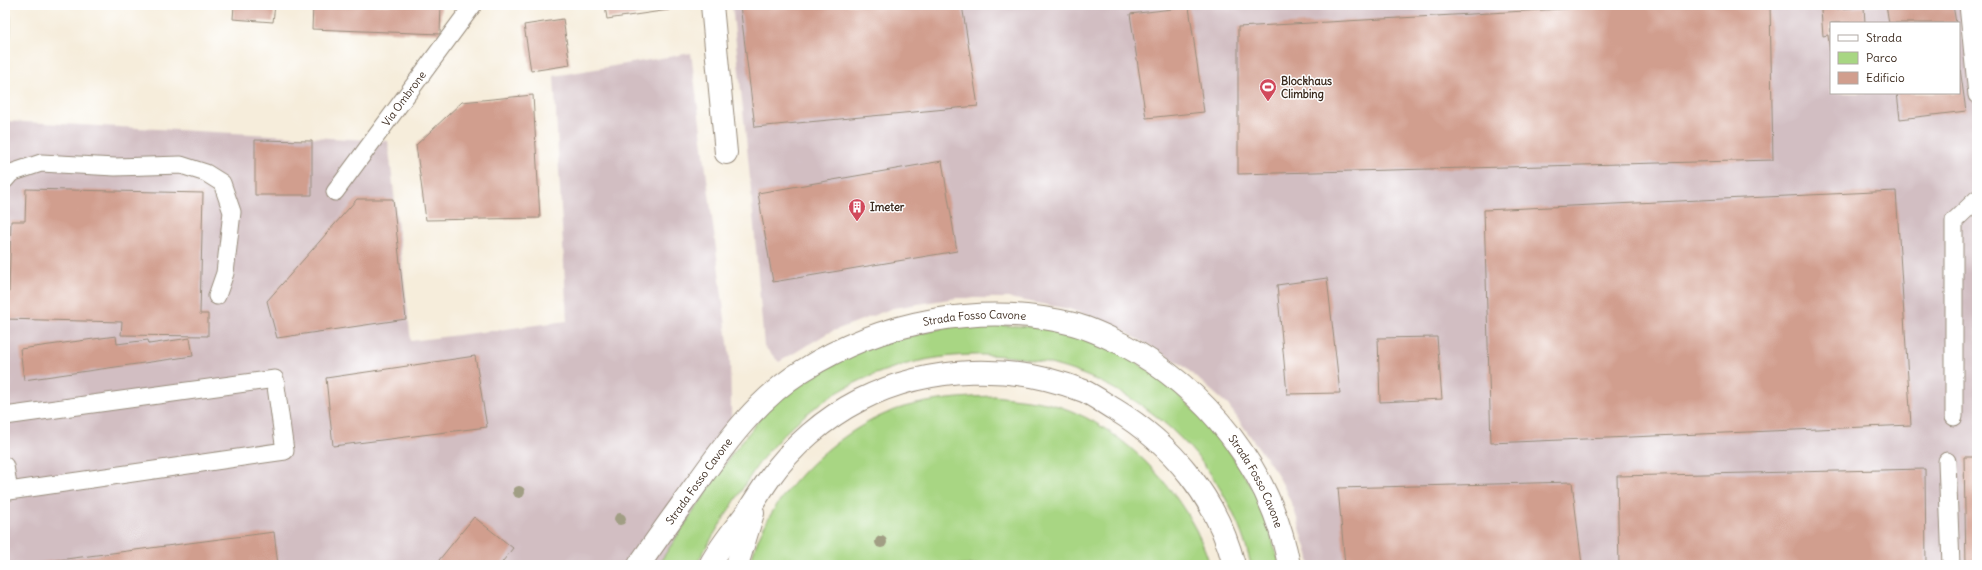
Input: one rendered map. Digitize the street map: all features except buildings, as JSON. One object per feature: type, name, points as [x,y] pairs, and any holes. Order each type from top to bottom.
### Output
[{"type":"main road","points":[[712,5],[726,153]]},
{"type":"main road","name":"Strada Fosso Cavone","points":[[639,565],[725,444],[753,412],[779,387],[803,370],[833,354],[872,337],[914,324],[956,316],[995,314],[1038,317],[1075,324],[1111,339],[1148,358],[1186,388],[1220,421],[1252,466],[1262,484],[1274,512],[1289,565]]},
{"type":"main road","points":[[710,565],[769,479],[800,442],[839,412],[860,400],[904,383],[972,371],[1014,373],[1036,377],[1085,392],[1126,416],[1146,431],[1177,460],[1205,496],[1216,515],[1226,538],[1234,565]]},
{"type":"main road","points":[[737,565],[757,498]]},
{"type":"lane","name":"Via Ombrone","points":[[335,192],[473,5]]},
{"type":"lane","points":[[1968,5],[1977,95]]},
{"type":"lane","points":[[5,180],[11,173],[41,163],[115,167],[181,165],[206,173],[222,184],[232,212],[225,273],[216,296]]},
{"type":"lane","points":[[1954,417],[1954,221],[1977,199]]},
{"type":"lane","points":[[5,416],[275,379],[285,452],[8,491],[5,466]]},
{"type":"lane","points":[[1947,461],[1951,565]]},
{"type":"shaded area","points":[[732,5],[1977,5],[1977,565],[1310,565],[1294,509],[1283,485],[1276,472],[1228,405],[1181,364],[1114,325],[1069,309],[1009,298],[956,298],[893,308],[828,333],[779,362],[764,346],[749,167]]},
{"type":"shaded area","points":[[691,53],[730,358],[732,454],[658,565],[5,565],[5,121],[388,141],[411,341],[567,321],[554,76]]},
{"type":"green space","points":[[5,5],[7,5],[9,11],[10,25],[5,63]]},
{"type":"green space","points":[[959,324],[1038,327],[1083,336],[1125,355],[1163,380],[1218,434],[1260,500],[1280,565],[1251,565],[1229,504],[1194,452],[1149,411],[1096,380],[1038,361],[976,355],[914,362],[853,384],[825,400],[799,420],[765,456],[755,469],[696,565],[658,565],[732,454],[775,400],[860,349]]},
{"type":"green space","points":[[995,396],[1036,401],[1061,407],[1086,417],[1132,449],[1172,492],[1188,516],[1201,540],[1210,565],[750,565],[758,539],[771,514],[788,490],[808,468],[830,448],[854,430],[879,417],[904,407],[949,399]]},
{"type":"place","name":"Blockhaus Climbing","points":[[1268,102]]},
{"type":"place","name":"Imeter","points":[[857,222]]}]
